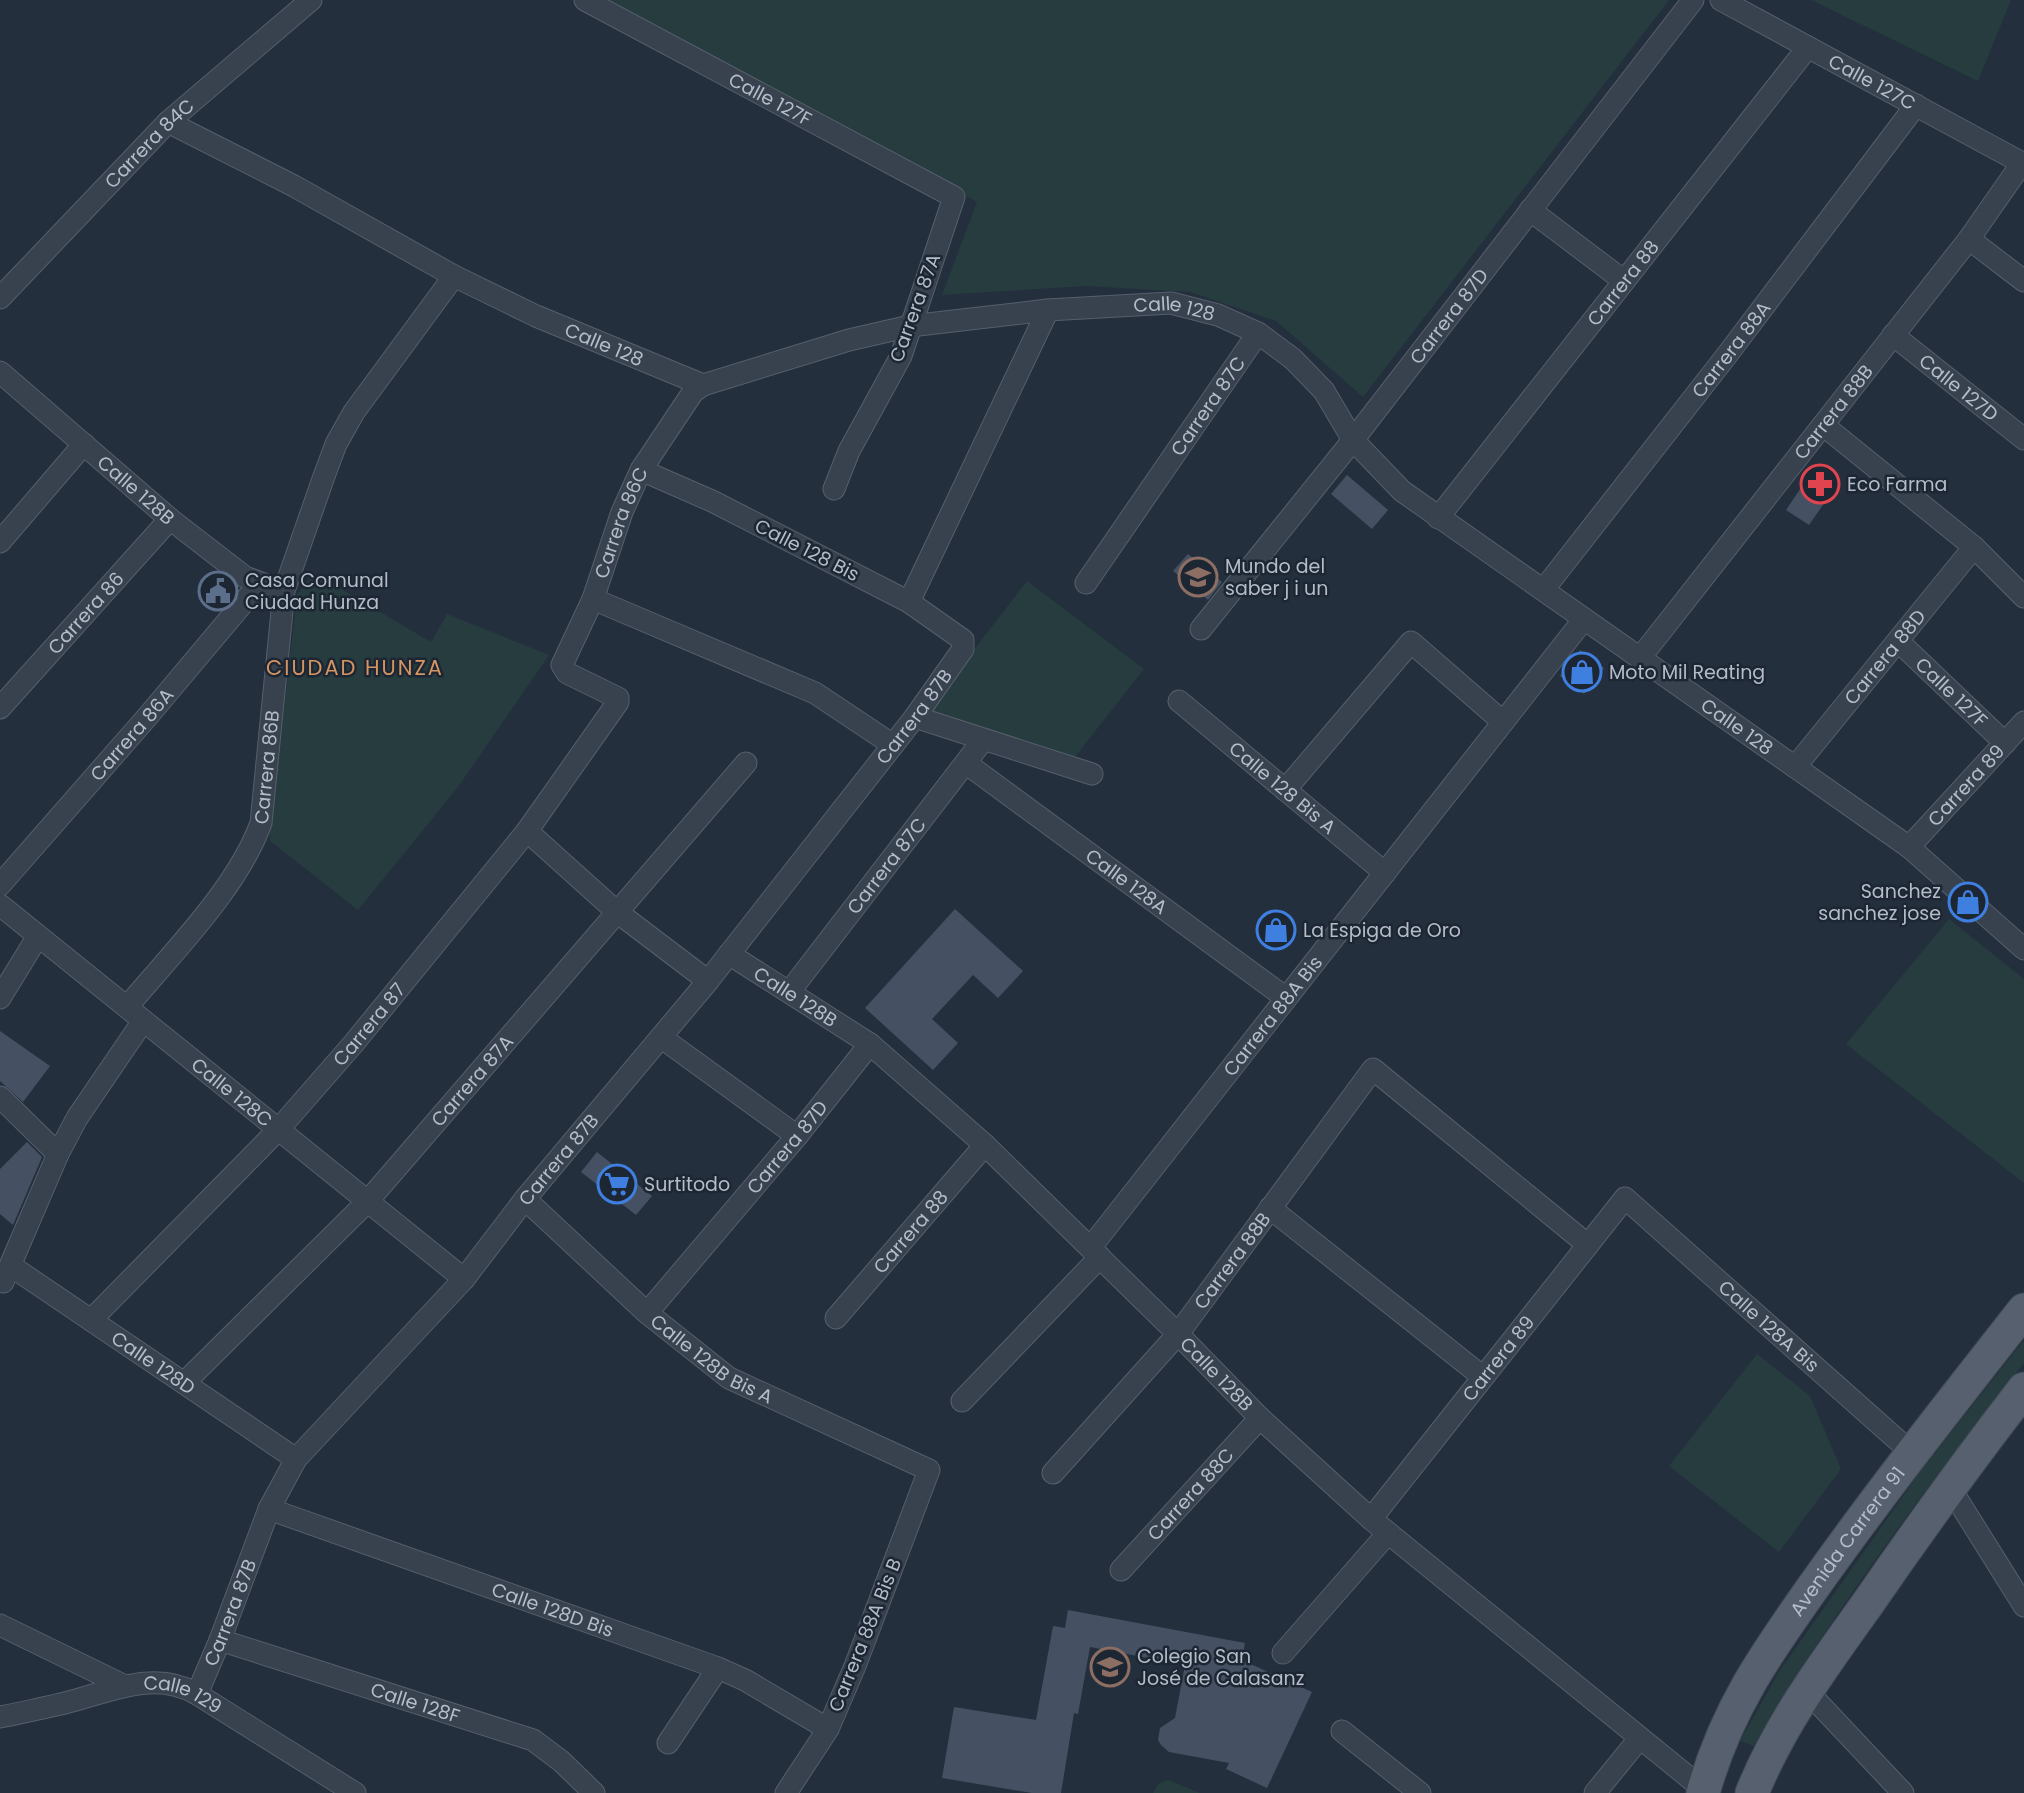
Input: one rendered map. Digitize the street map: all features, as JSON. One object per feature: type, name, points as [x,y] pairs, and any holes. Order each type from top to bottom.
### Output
[{"type":"main road","name":"Avenida Carrera 91","points":[[1705,1792],[1730,1717],[1767,1653],[1866,1513],[2024,1310]]},
{"type":"main road","points":[[1752,1793],[1806,1690],[1950,1486],[2024,1389]]},
{"type":"street","name":"Carrera 84C","points":[[0,298],[168,122],[311,0]]},
{"type":"street","name":"Calle 127F","points":[[585,0],[952,194],[954,199]]},
{"type":"street","name":"Carrera 87D","points":[[1201,629],[1353,440],[1693,0]]},
{"type":"street","name":"Calle 127C","points":[[1721,0],[2023,164]]},
{"type":"street","name":"Carrera 88","points":[[1438,518],[1808,47]]},
{"type":"street","name":"Carrera 88A","points":[[1544,589],[1727,355],[1916,105]]},
{"type":"street","name":"Calle 128","points":[[168,122],[294,187],[454,276],[536,316],[703,385],[849,340],[911,326],[1048,310],[1171,303],[1218,315],[1258,333],[1293,359],[1324,391],[1353,440],[1402,491],[1909,847],[2021,939]]},
{"type":"street","name":"Carrera 88B","points":[[1640,658],[1969,239],[2023,164]]},
{"type":"street","name":"Carrera 87A","points":[[834,489],[849,452],[901,356],[954,199]]},
{"type":"street","points":[[1530,210],[1624,281]]},
{"type":"street","points":[[1969,239],[2024,281]]},
{"type":"street","name":"Carrera 86B","points":[[7,1274],[58,1154],[135,1014],[244,861],[254,841],[261,823],[285,591],[336,444],[354,412],[454,276]]},
{"type":"street","points":[[909,602],[1048,310]]},
{"type":"street","name":"Carrera 87C","points":[[1086,583],[1258,333]]},
{"type":"street","name":"Calle 127D","points":[[1893,335],[2024,439]]},
{"type":"street","name":"Calle 128B","points":[[0,372],[170,519],[232,567],[259,584],[285,591]]},
{"type":"street","name":"Carrera 86C","points":[[618,702],[618,698],[567,673],[562,664],[593,599],[622,512],[641,470],[694,392],[703,385]]},
{"type":"street","points":[[1823,425],[1975,547],[2024,597]]},
{"type":"street","points":[[0,542],[84,444]]},
{"type":"street","name":"Calle 128 Bis","points":[[641,470],[712,501],[909,602],[963,640],[964,645]]},
{"type":"street","name":"Carrera 86","points":[[0,708],[170,519]]},
{"type":"street","name":"Carrera 88D","points":[[1795,767],[1975,547]]},
{"type":"street","name":"Carrera 86A","points":[[0,885],[259,584]]},
{"type":"street","points":[[593,599],[816,693],[893,745]]},
{"type":"street","name":"Carrera 88A Bis","points":[[962,1401],[1095,1252],[1286,998],[1584,619]]},
{"type":"street","name":"Calle 127F","points":[[1898,641],[2005,743]]},
{"type":"street","points":[[1285,790],[1411,642],[1503,722]]},
{"type":"street","name":"Carrera 87B","points":[[197,1694],[269,1508],[296,1459],[464,1279],[526,1199],[662,1038],[915,717],[964,645]]},
{"type":"street","name":"Calle 128 Bis A","points":[[1178,701],[1385,873]]},
{"type":"street","name":"Carrera 87","points":[[91,1320],[278,1130],[354,1043],[527,831],[618,702]]},
{"type":"street","points":[[915,717],[1092,774]]},
{"type":"street","name":"Carrera 89","points":[[1909,847],[2024,722]]},
{"type":"street","name":"Carrera 87C","points":[[790,991],[983,740]]},
{"type":"street","name":"Carrera 87A","points":[[184,1383],[367,1202],[746,763]]},
{"type":"street","name":"Calle 128A","points":[[967,764],[1286,998]]},
{"type":"street","points":[[527,831],[617,912],[708,981]]},
{"type":"street","name":"Calle 128C","points":[[0,905],[464,1279]]},
{"type":"street","points":[[0,998],[38,936]]},
{"type":"street","name":"Calle 128B","points":[[729,954],[870,1044],[985,1146],[1260,1418],[1371,1519],[1705,1792]]},
{"type":"street","points":[[662,1038],[797,1136]]},
{"type":"street","name":"Carrera 87D","points":[[647,1314],[797,1136],[870,1044]]},
{"type":"street","name":"Carrera 88B","points":[[1053,1473],[1178,1334],[1373,1069],[1588,1245]]},
{"type":"street","points":[[0,1097],[58,1154]]},
{"type":"street","name":"Carrera 88","points":[[836,1318],[985,1146]]},
{"type":"street","name":"Carrera 89","points":[[1371,1519],[1625,1198]]},
{"type":"street","name":"Calle 128A Bis","points":[[1625,1198],[1912,1453]]},
{"type":"street","name":"Calle 128B Bis A","points":[[526,1199],[647,1314],[729,1378],[929,1471]]},
{"type":"street","points":[[1270,1208],[1483,1377]]},
{"type":"street","name":"Calle 128D","points":[[7,1274],[91,1320],[296,1459]]},
{"type":"street","name":"Carrera 88C","points":[[1121,1570],[1260,1418]]},
{"type":"street","name":"Carrera 88A Bis B","points":[[786,1793],[828,1729],[855,1666],[929,1471]]},
{"type":"street","points":[[1950,1486],[2024,1606]]},
{"type":"street","name":"Calle 128D Bis","points":[[269,1508],[718,1668],[745,1680],[828,1729]]},
{"type":"street","points":[[1283,1653],[1388,1533]]},
{"type":"street","name":"Calle 129","points":[[0,1625],[125,1686],[170,1683],[197,1694],[355,1793]]},
{"type":"street","name":"Calle 128F","points":[[220,1640],[533,1740],[561,1761],[594,1793]]},
{"type":"street","points":[[668,1743],[718,1668]]},
{"type":"street","points":[[0,1717],[125,1686]]},
{"type":"street","points":[[1806,1690],[1903,1793]]},
{"type":"street","points":[[1342,1731],[1420,1793]]},
{"type":"street","points":[[1595,1793],[1639,1739]]},
{"type":"green space","points":[[580,0],[1669,0],[1363,397],[1276,321],[1190,292],[1085,286],[942,295],[977,202]]},
{"type":"green space","points":[[1811,0],[2011,0],[1978,81]]},
{"type":"green space","points":[[314,573],[431,642],[447,614],[549,655],[458,787],[358,910],[269,840],[297,595]]},
{"type":"green space","points":[[1027,581],[1144,669],[1071,762],[925,713]]},
{"type":"green space","points":[[1949,919],[2024,979],[2024,1183],[1846,1044]]},
{"type":"green space","points":[[2024,1340],[2024,1363],[1882,1550],[1816,1646],[1754,1746],[1740,1741],[1780,1670],[1923,1468]]},
{"type":"green space","points":[[1757,1354],[1810,1396],[1841,1469],[1779,1552],[1669,1466]]},
{"type":"green space","points":[[1168,1780],[1200,1793],[1153,1793],[1158,1784]]},
{"type":"building","points":[[1815,467],[1838,483],[1809,525],[1786,510]]},
{"type":"building","points":[[1347,475],[1388,510],[1372,529],[1331,494]]},
{"type":"building","name":"Mundo del saber j i un","points":[[1188,554],[1222,582],[1208,600],[1173,571]]},
{"type":"building","name":"Moto Mil Reating","points":[[1580,650],[1604,668],[1584,694],[1560,676]]},
{"type":"building","points":[[955,909],[1023,971],[998,998],[973,975],[932,1019],[958,1043],[933,1070],[865,1008]]},
{"type":"building","points":[[0,1031],[50,1066],[23,1102],[0,1081]]},
{"type":"building","points":[[27,1142],[42,1157],[13,1225],[0,1214],[0,1169]]},
{"type":"building","name":"Surtitodo","points":[[597,1152],[652,1196],[636,1215],[581,1172]]},
{"type":"building","points":[[1068,1610],[1245,1643],[1242,1660],[1312,1692],[1267,1788],[1226,1769],[1229,1763],[1169,1752],[1161,1745],[1158,1740],[1160,1728],[1175,1718],[1185,1665],[1090,1647],[1078,1714],[1074,1713],[1061,1793],[1032,1793],[942,1778],[954,1707],[1036,1720],[1053,1626],[1065,1628]]},
{"type":"place","name":"Eco Farma","points":[[1820,484]]},
{"type":"place","name":"Mundo del saber j i un","points":[[1198,577]]},
{"type":"place","name":"Casa Comunal Ciudad Hunza","points":[[218,591]]},
{"type":"place","name":"Moto Mil Reating","points":[[1582,672]]},
{"type":"place","name":"Sanchez sanchez jose","points":[[1968,902]]},
{"type":"place","name":"La Espiga de Oro","points":[[1276,930]]},
{"type":"place","name":"Surtitodo","points":[[617,1184]]},
{"type":"place","name":"Colegio San José de Calasanz","points":[[1110,1667]]},
{"type":"district","name":"CIUDAD HUNZA","points":[[355,667]]}]
